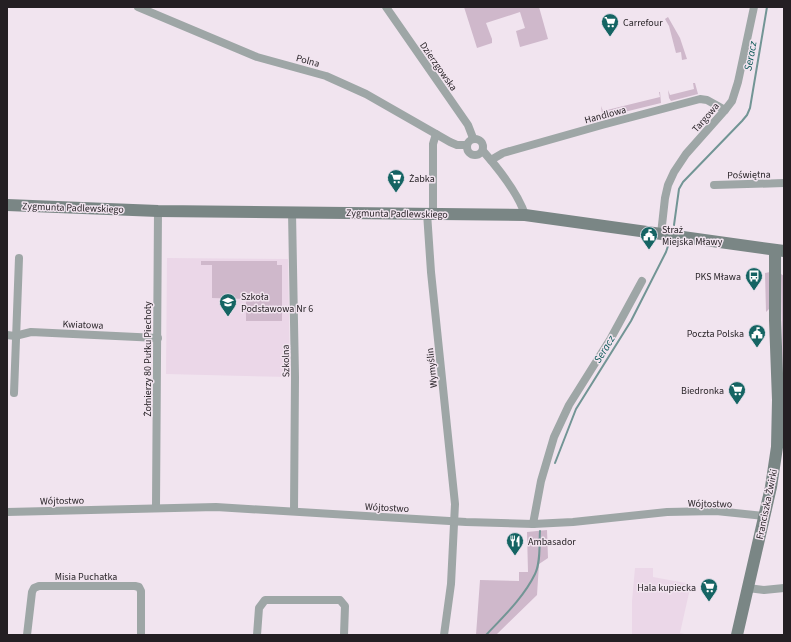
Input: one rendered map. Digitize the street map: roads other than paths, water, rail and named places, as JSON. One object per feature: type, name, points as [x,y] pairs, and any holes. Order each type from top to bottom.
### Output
[{"type":"street","name":"Polna","points":[[138,7],[257,57],[326,76],[366,94],[450,142],[467,145]]},
{"type":"street","name":"Dzierzgowska","points":[[386,7],[468,125],[473,138],[481,140],[484,145],[483,151],[516,196],[525,215]]},
{"type":"street","name":"Targowa","points":[[661,234],[665,198],[668,185],[674,172],[686,154],[732,101],[738,82],[754,7]]},
{"type":"street","name":"Handlowa","points":[[491,160],[503,153],[700,99],[711,102],[725,110]]},
{"type":"street","name":"Wymyślin","points":[[436,134],[432,144],[430,213],[431,272],[455,504],[449,599],[444,635]]},
{"type":"street","points":[[473,138],[467,145],[468,151],[472,155],[478,155],[483,151]]},
{"type":"street","name":"Poświętna","points":[[714,185],[784,183]]},
{"type":"street","name":"Zygmunta Padlewskiego","points":[[7,205],[158,211],[525,215],[779,251]]},
{"type":"street","name":"Żołnierzy 80 Pułku Piechoty","points":[[156,507],[158,211]]},
{"type":"street","name":"Szkolna","points":[[292,212],[295,371],[294,511]]},
{"type":"street","name":"Franciszka Żwirki","points":[[737,635],[780,446],[775,320],[779,251]]},
{"type":"street","points":[[14,393],[11,335],[19,258]]},
{"type":"street","points":[[533,524],[541,481],[554,437],[569,405],[611,338],[642,281]]},
{"type":"street","name":"Kwiatowa","points":[[11,335],[31,332],[158,338]]},
{"type":"street","name":"Wójtostwo","points":[[7,512],[156,507],[216,507],[533,524],[574,522],[667,512],[716,511],[765,516]]},
{"type":"street","name":"Misia Puchatka","points":[[27,635],[32,592],[34,588],[39,586],[139,587],[141,591],[141,635]]},
{"type":"street","points":[[748,588],[764,590],[784,588]]},
{"type":"street","points":[[257,635],[259,608],[265,600],[340,600],[345,606],[344,635]]},
{"type":"waterway","name":"Seracz","points":[[674,225],[679,189],[683,182],[742,121],[750,108],[767,7]]},
{"type":"waterway","name":"Seracz","points":[[555,463],[576,409],[631,321],[666,252],[669,243]]},
{"type":"waterway","name":"Seracz","points":[[486,635],[519,599],[535,574],[539,559],[540,531]]},
{"type":"place","name":"Carrefour","points":[[610,37]]},
{"type":"place","name":"Żabka","points":[[396,193]]},
{"type":"place","name":"Straż Miejska Mławy","points":[[649,250]]},
{"type":"place","name":"PKS Mława","points":[[754,291]]},
{"type":"place","name":"Szkoła Podstawowa Nr 6","points":[[228,317]]},
{"type":"place","name":"Poczta Polska","points":[[757,348]]},
{"type":"place","name":"Biedronka","points":[[737,405]]},
{"type":"place","name":"Ambasador","points":[[515,556]]},
{"type":"place","name":"Hala kupiecka","points":[[709,602]]}]
